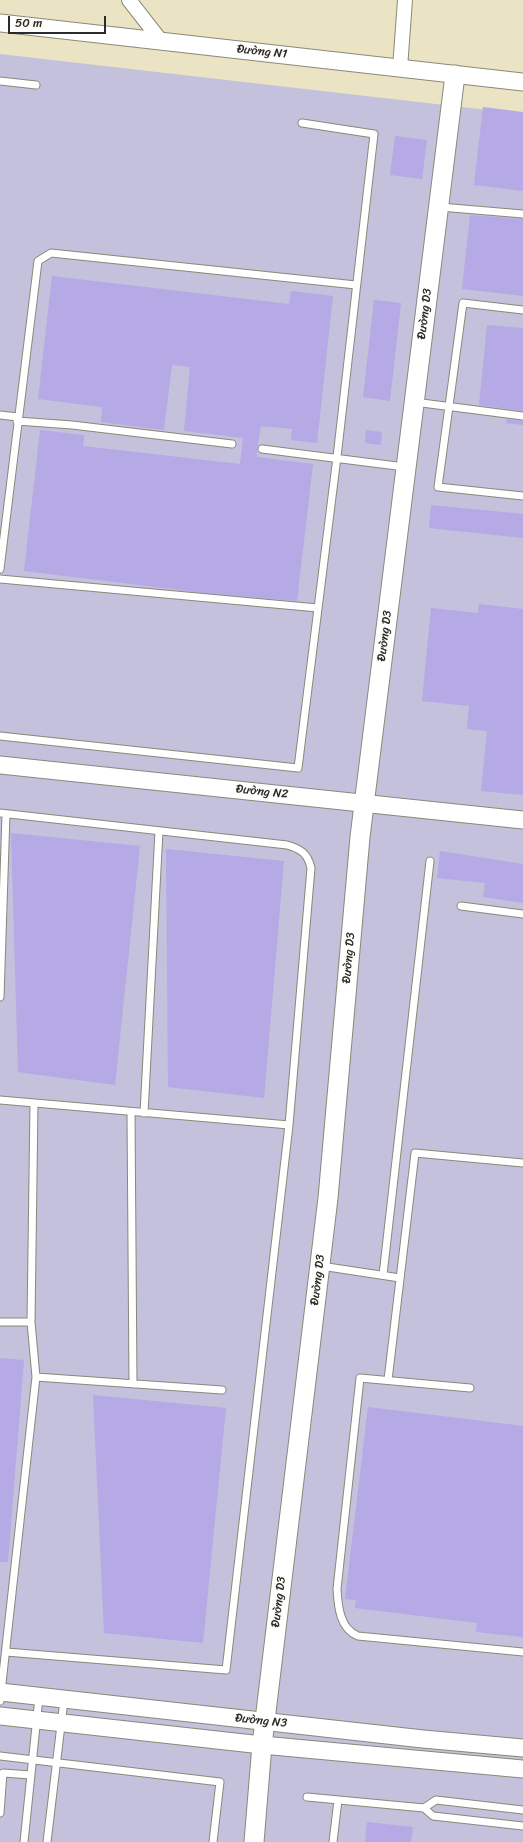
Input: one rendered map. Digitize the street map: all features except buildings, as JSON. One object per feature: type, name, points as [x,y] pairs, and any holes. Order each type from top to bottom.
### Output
[{"type":"main road","name":"Đường D3","points":[[254,1842],[262,1745],[328,1198],[364,803],[455,75]]},
{"type":"street","points":[[129,0],[161,41]]},
{"type":"street","points":[[400,68],[405,0]]},
{"type":"street","name":"Đường N1","points":[[0,23],[523,82]]},
{"type":"street","name":"Đường N2","points":[[0,765],[523,820]]},
{"type":"street","name":"Đường N3","points":[[0,1695],[39,1696],[423,1739],[523,1748]]},
{"type":"street","name":"Đường N3","points":[[0,1716],[262,1745],[523,1769]]},
{"type":"lane","points":[[0,81],[36,85]]},
{"type":"lane","points":[[0,736],[298,768],[337,457],[374,134],[302,123]]},
{"type":"lane","points":[[438,206],[523,214]]},
{"type":"lane","points":[[0,569],[38,261],[51,252],[356,285]]},
{"type":"lane","points":[[523,310],[463,303],[450,408],[438,487],[523,496]]},
{"type":"lane","points":[[413,402],[450,408],[523,416]]},
{"type":"lane","points":[[0,415],[18,419],[232,444]]},
{"type":"lane","points":[[262,450],[337,457],[406,467]]},
{"type":"lane","points":[[0,579],[318,608]]},
{"type":"lane","points":[[0,997],[3,814],[287,845],[305,853],[309,860],[310,878],[289,1125],[226,1670],[6,1652]]},
{"type":"lane","points":[[144,1113],[159,831]]},
{"type":"lane","points":[[383,1276],[430,861]]},
{"type":"lane","points":[[461,906],[523,914]]},
{"type":"lane","points":[[0,1100],[289,1125]]},
{"type":"lane","points":[[0,1695],[36,1377],[31,1322],[34,1103]]},
{"type":"lane","points":[[131,1112],[133,1384]]},
{"type":"lane","points":[[388,1380],[415,1153],[523,1163]]},
{"type":"lane","points":[[320,1266],[400,1278]]},
{"type":"lane","points":[[0,1322],[31,1322]]},
{"type":"lane","points":[[36,1377],[222,1390]]},
{"type":"lane","points":[[470,1388],[360,1378],[337,1589],[338,1612],[350,1633],[358,1636],[523,1652]]},
{"type":"lane","points":[[24,1842],[39,1696]]},
{"type":"lane","points":[[47,1842],[64,1699]]},
{"type":"lane","points":[[0,1756],[220,1782],[213,1842]]},
{"type":"lane","points":[[0,1814],[3,1773],[31,1775]]},
{"type":"lane","points":[[307,1797],[424,1808],[433,1816],[523,1826]]},
{"type":"lane","points":[[333,1842],[338,1800]]},
{"type":"lane","points":[[424,1808],[436,1800],[523,1810]]},
{"type":"shaded area","points":[[0,54],[523,114],[523,1842],[0,1842]]}]
